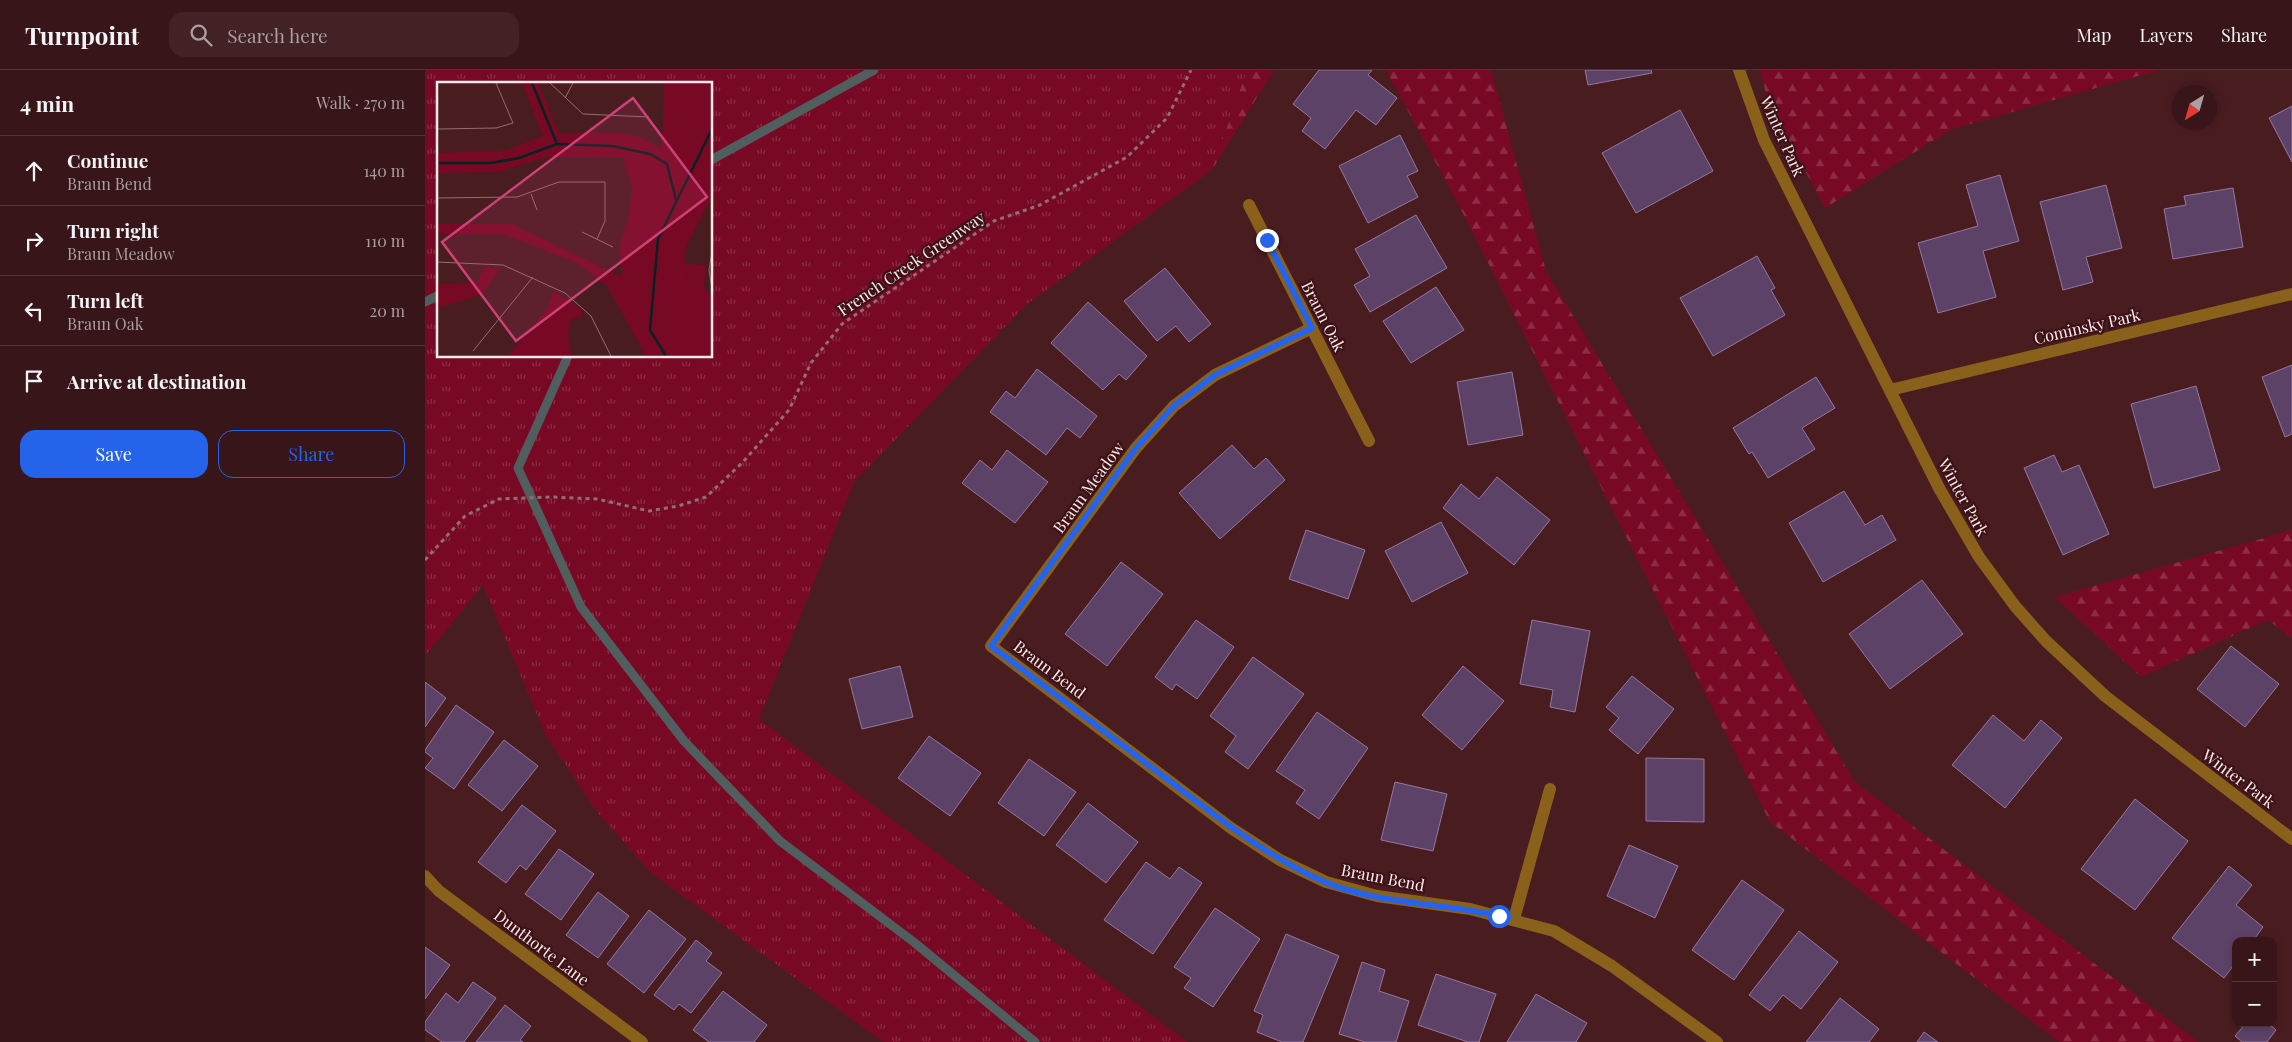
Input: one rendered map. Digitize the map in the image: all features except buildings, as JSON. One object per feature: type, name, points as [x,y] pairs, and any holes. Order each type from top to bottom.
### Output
[{"type":"street","name":"Winter Park","points":[[1739,70],[1764,140],[1939,488],[1979,557],[2015,606],[2046,641],[2105,696],[2292,839]]},
{"type":"street","name":"Braun Oak","points":[[1249,205],[1369,441]]},
{"type":"street","name":"Cominsky Park","points":[[1890,390],[2292,294]]},
{"type":"street","name":"Braun Meadow","points":[[991,646],[1136,448],[1174,406],[1215,375],[1312,328]]},
{"type":"street","name":"Braun Bend","points":[[991,646],[1231,828],[1281,860],[1326,882],[1377,896],[1470,909],[1554,931],[1612,966],[1717,1042]]},
{"type":"street","points":[[1513,919],[1550,789]]},
{"type":"street","name":"Dunthorte Lane","points":[[425,876],[439,891],[642,1042]]},
{"type":"path","name":"French Creek Greenway","points":[[425,560],[465,516],[499,499],[551,497],[597,499],[649,511],[679,506],[706,497],[742,463],[789,410],[811,364],[842,324],[994,221],[1040,205],[1127,157],[1167,118],[1191,70]]},
{"type":"green space","points":[[425,70],[1247,70],[1212,170],[1027,304],[854,482],[759,719],[1187,1042],[883,1042],[650,872],[597,812],[545,734],[483,585],[425,656]]},
{"type":"green space","points":[[1247,70],[1274,70],[1212,170]]},
{"type":"green space","points":[[1386,70],[1491,70],[1546,271],[1855,782],[2198,1042],[2059,1042],[1770,822],[1465,217]]},
{"type":"green space","points":[[1760,70],[2159,70],[1952,129],[1825,208],[1768,101]]},
{"type":"green space","points":[[2292,530],[2292,638],[2268,620],[2141,677],[2055,597]]},
{"type":"waterway","points":[[713,159],[874,70]]},
{"type":"waterway","points":[[425,302],[437,296]]},
{"type":"waterway","points":[[567,358],[518,468],[581,607],[684,741],[780,841],[915,943],[1035,1042]]},
{"type":"route","points":[[1267,240],[1312,328],[1215,375],[1174,406],[1136,448],[991,646],[1231,828],[1281,860],[1326,882],[1377,896],[1470,909],[1499,916]]}]
